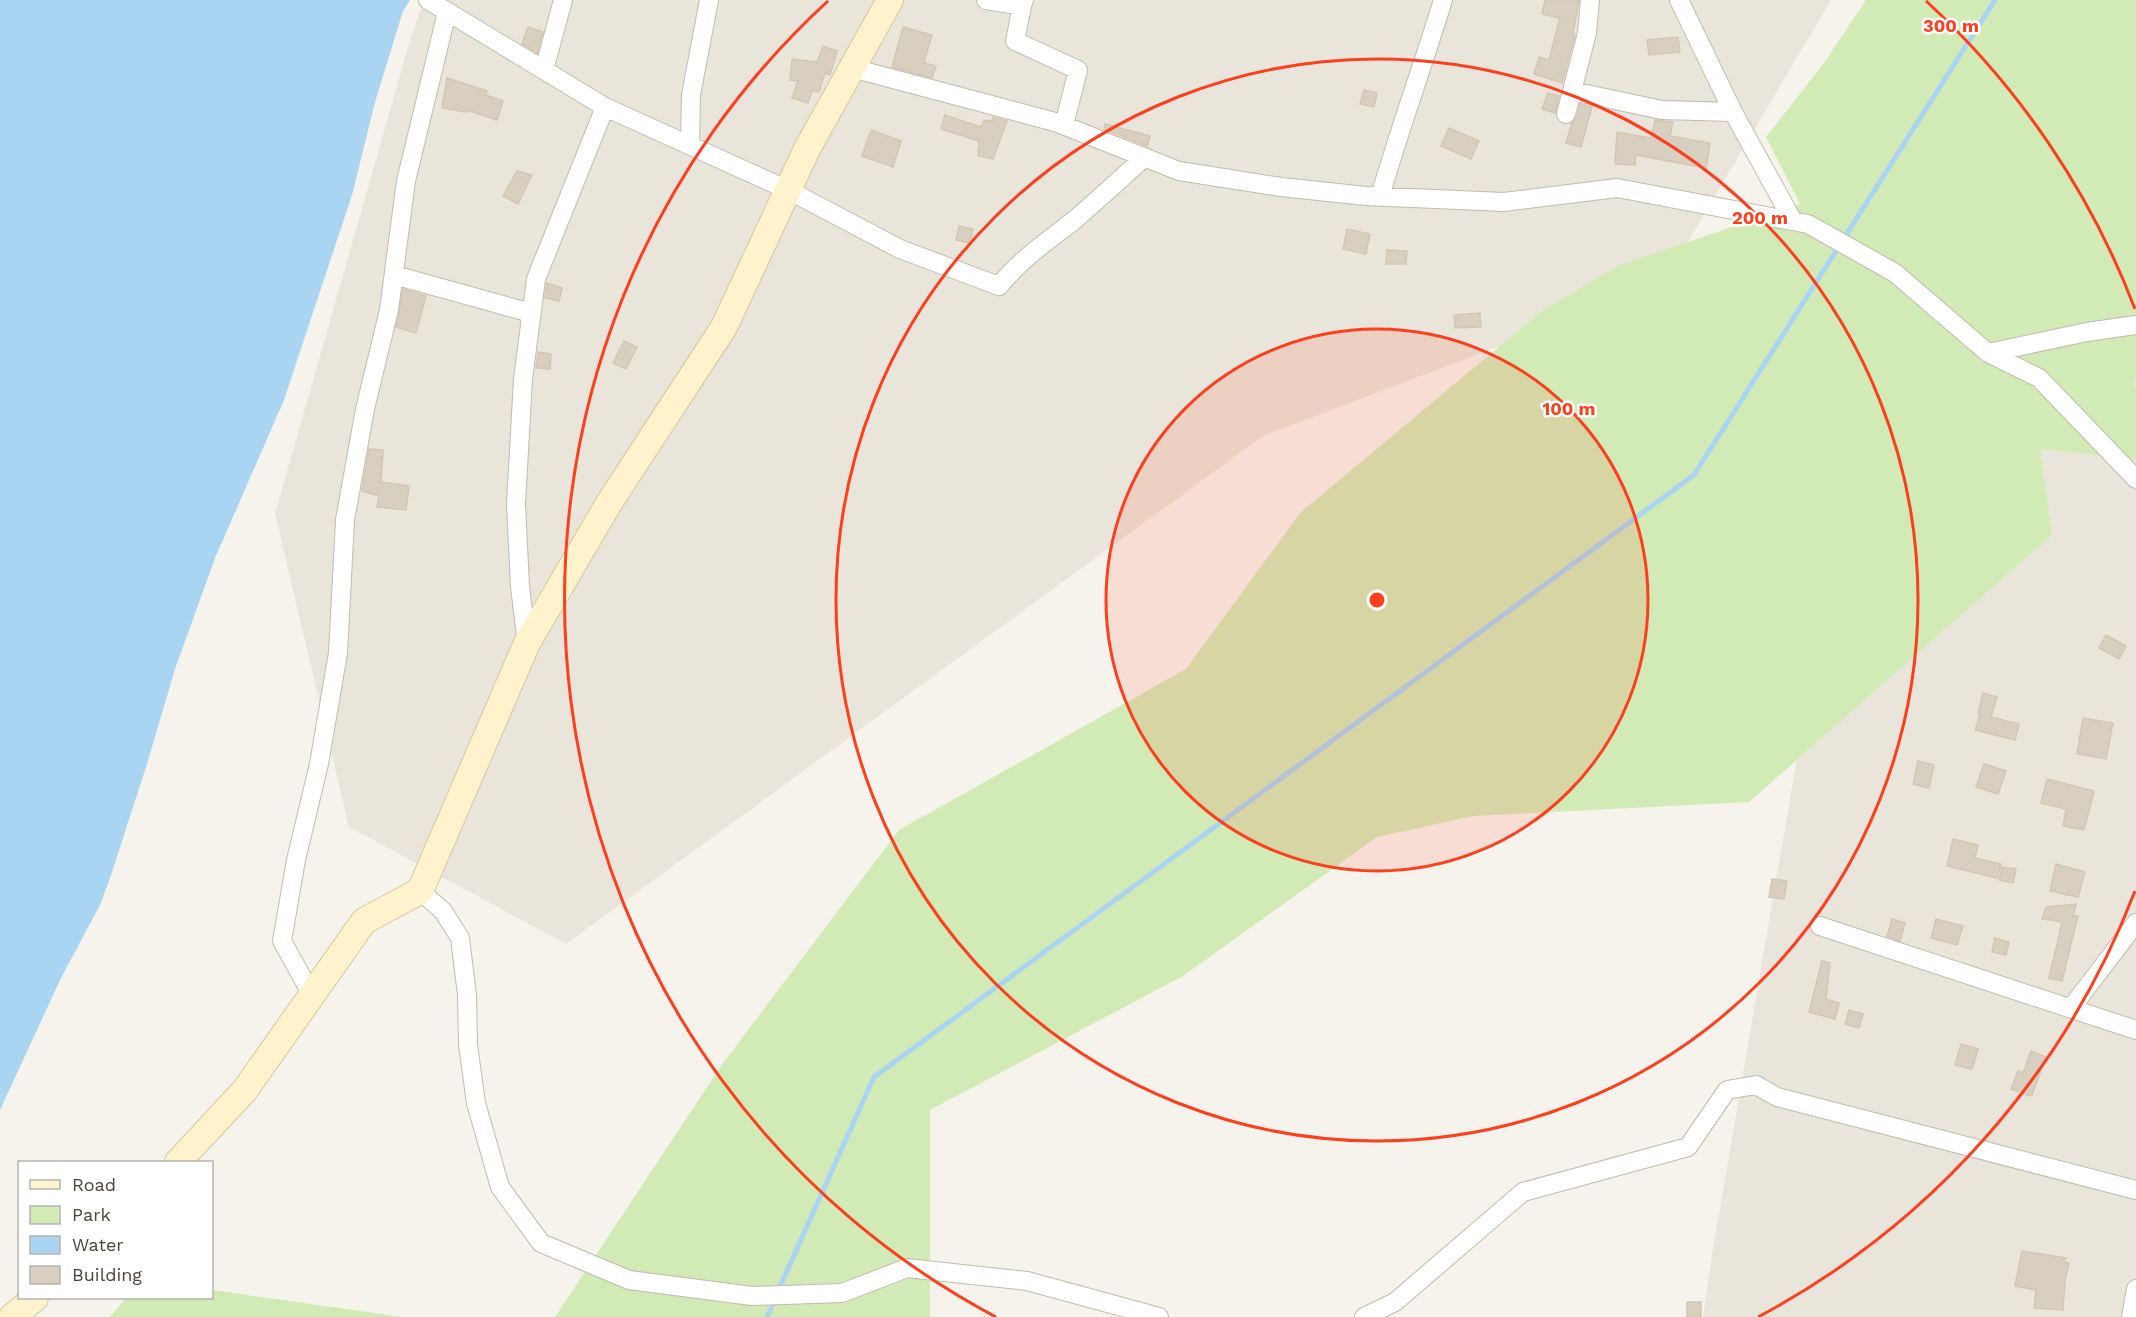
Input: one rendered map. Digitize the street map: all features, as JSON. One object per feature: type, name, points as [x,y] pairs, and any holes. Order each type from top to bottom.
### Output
[{"type":"street","points":[[428,0],[605,107],[788,190],[900,249],[999,286],[1011,271],[1072,222],[1146,157]]},
{"type":"street","points":[[544,70],[563,0]]},
{"type":"street","points":[[690,145],[691,95],[709,0]]},
{"type":"street","points":[[179,1161],[245,1090],[364,921],[420,891],[527,643],[609,503],[724,327],[807,149],[890,0]]},
{"type":"street","points":[[986,0],[1023,3],[1014,41],[1078,70],[1064,125]]},
{"type":"street","points":[[1380,196],[1396,139],[1421,72],[1443,0]]},
{"type":"street","points":[[1566,114],[1587,33],[1590,0]]},
{"type":"street","points":[[1679,0],[1732,112],[1793,221]]},
{"type":"street","points":[[312,995],[282,941],[296,860],[319,764],[336,664],[345,520],[365,409],[389,310],[406,181],[447,12]]},
{"type":"street","points":[[852,68],[1064,125],[1179,171],[1281,187],[1380,196],[1504,202],[1617,188],[1808,224],[1895,273],[1988,353],[2039,378],[2136,479]]},
{"type":"street","points":[[1572,91],[1662,110],[1732,112]]},
{"type":"street","points":[[527,643],[520,587],[516,504],[523,379],[531,312],[536,279],[605,107]]},
{"type":"street","points":[[394,275],[531,312]]},
{"type":"street","points":[[1988,353],[2040,344],[2086,332],[2136,325]]},
{"type":"street","points":[[420,891],[443,912],[460,938],[467,995],[468,1045],[476,1103],[500,1187],[541,1243],[629,1280],[752,1296],[842,1293],[908,1268],[1027,1281],[1160,1317]]},
{"type":"street","points":[[2071,1008],[2136,923]]},
{"type":"street","points":[[1820,926],[2136,1030]]},
{"type":"street","points":[[1364,1317],[1395,1302],[1523,1192],[1688,1147],[1727,1090],[1756,1085],[1777,1097],[2136,1190]]},
{"type":"street","points":[[2131,1317],[2136,1289]]},
{"type":"street","points":[[12,1317],[34,1299]]},
{"type":"shaded area","points":[[424,0],[1831,0],[1663,284],[1263,436],[566,944],[349,827],[275,514],[410,40]]},
{"type":"shaded area","points":[[2136,251],[2136,1317],[1703,1317],[1799,746]]},
{"type":"green space","points":[[1866,0],[2136,0],[2136,380],[2133,385],[2136,387],[2136,459],[2040,449],[2052,535],[1749,802],[1474,816],[1377,837],[1183,976],[930,1110],[930,1317],[555,1317],[723,1063],[899,830],[1186,669],[1301,512],[1542,311],[1617,266],[1800,204],[1766,137],[1824,63]]},
{"type":"green space","points":[[213,1290],[402,1317],[110,1317],[125,1299],[213,1299]]},
{"type":"water","points":[[0,0],[410,0],[403,11],[375,102],[352,195],[284,400],[215,558],[175,669],[147,764],[100,905],[61,978],[0,1110]]},
{"type":"building","points":[[1545,0],[1579,0],[1573,33],[1575,34],[1562,83],[1534,74],[1539,57],[1549,60],[1560,18],[1542,14]]},
{"type":"building","points":[[528,27],[543,32],[537,53],[522,44]]},
{"type":"building","points":[[903,27],[932,35],[924,63],[936,66],[932,78],[892,67]]},
{"type":"building","points":[[1678,37],[1680,52],[1649,55],[1647,40]]},
{"type":"building","points":[[823,46],[837,51],[830,75],[825,73],[819,92],[812,91],[808,103],[792,98],[798,81],[790,80],[792,59],[817,62]]},
{"type":"building","points":[[447,78],[487,91],[486,95],[503,101],[497,120],[467,110],[467,112],[442,108]]},
{"type":"building","points":[[1364,90],[1377,93],[1374,107],[1360,104]]},
{"type":"building","points":[[1548,93],[1559,96],[1555,113],[1542,109]]},
{"type":"building","points":[[1580,104],[1592,107],[1581,147],[1566,143]]},
{"type":"building","points":[[945,115],[981,127],[984,120],[992,121],[993,117],[1007,121],[993,159],[978,156],[979,141],[941,129]]},
{"type":"building","points":[[1655,120],[1673,122],[1670,136],[1710,143],[1706,168],[1636,155],[1635,165],[1615,164],[1617,132],[1651,138]]},
{"type":"building","points":[[1105,124],[1150,136],[1147,146],[1104,129]]},
{"type":"building","points":[[1449,128],[1479,141],[1471,159],[1441,146]]},
{"type":"building","points":[[871,130],[901,141],[893,167],[862,156]]},
{"type":"building","points":[[517,171],[532,175],[518,204],[503,196]]},
{"type":"building","points":[[959,226],[973,229],[970,243],[956,240]]},
{"type":"building","points":[[1347,229],[1370,234],[1366,254],[1343,249]]},
{"type":"building","points":[[1387,250],[1407,251],[1406,264],[1386,264]]},
{"type":"building","points":[[547,283],[562,288],[559,301],[545,298]]},
{"type":"building","points":[[403,289],[426,296],[416,333],[396,327]]},
{"type":"building","points":[[1480,313],[1481,327],[1455,328],[1454,315]]},
{"type":"building","points":[[624,341],[637,347],[626,369],[613,363]]},
{"type":"building","points":[[538,352],[551,354],[550,369],[536,368]]},
{"type":"building","points":[[369,449],[383,450],[381,482],[409,486],[406,510],[377,507],[379,496],[362,491]]},
{"type":"building","points":[[2106,635],[2126,646],[2119,659],[2099,648]]},
{"type":"building","points":[[1983,693],[1997,697],[1991,717],[2019,724],[2015,740],[1975,730]]},
{"type":"building","points":[[2083,718],[2113,723],[2106,759],[2077,754]]},
{"type":"building","points":[[1918,761],[1934,765],[1929,788],[1913,784]]},
{"type":"building","points":[[1984,764],[2006,771],[1998,794],[1976,787]]},
{"type":"building","points":[[2047,779],[2094,791],[2084,830],[2063,826],[2066,809],[2041,803]]},
{"type":"building","points":[[1953,839],[1978,845],[1975,858],[2001,864],[1997,878],[1947,866]]},
{"type":"building","points":[[2056,864],[2085,872],[2078,897],[2050,891]]},
{"type":"building","points":[[2002,867],[2016,869],[2013,883],[1999,880]]},
{"type":"building","points":[[1772,879],[1787,881],[1784,899],[1769,897]]},
{"type":"building","points":[[2076,904],[2073,916],[2078,916],[2062,981],[2049,978],[2062,922],[2042,919],[2046,907]]},
{"type":"building","points":[[1892,919],[1905,923],[1900,941],[1887,936]]},
{"type":"building","points":[[1936,919],[1963,926],[1957,945],[1931,938]]},
{"type":"building","points":[[1995,938],[2009,942],[2006,955],[1992,952]]},
{"type":"building","points":[[1822,961],[1830,963],[1826,999],[1839,1003],[1835,1019],[1809,1012]]},
{"type":"building","points":[[1849,1010],[1863,1014],[1859,1028],[1845,1024]]},
{"type":"building","points":[[1961,1044],[1978,1049],[1972,1069],[1955,1065]]},
{"type":"building","points":[[2031,1051],[2046,1057],[2030,1096],[2011,1089],[2018,1071],[2023,1073]]},
{"type":"building","points":[[2022,1251],[2066,1258],[2064,1262],[2069,1263],[2063,1310],[2034,1308],[2036,1290],[2015,1286]]},
{"type":"building","points":[[1687,1302],[1701,1302],[1701,1317],[1687,1317]]},
{"type":"waterway","points":[[778,1291],[874,1077],[1694,475],[1995,0]]},
{"type":"waterway","points":[[767,1317],[775,1299]]}]
